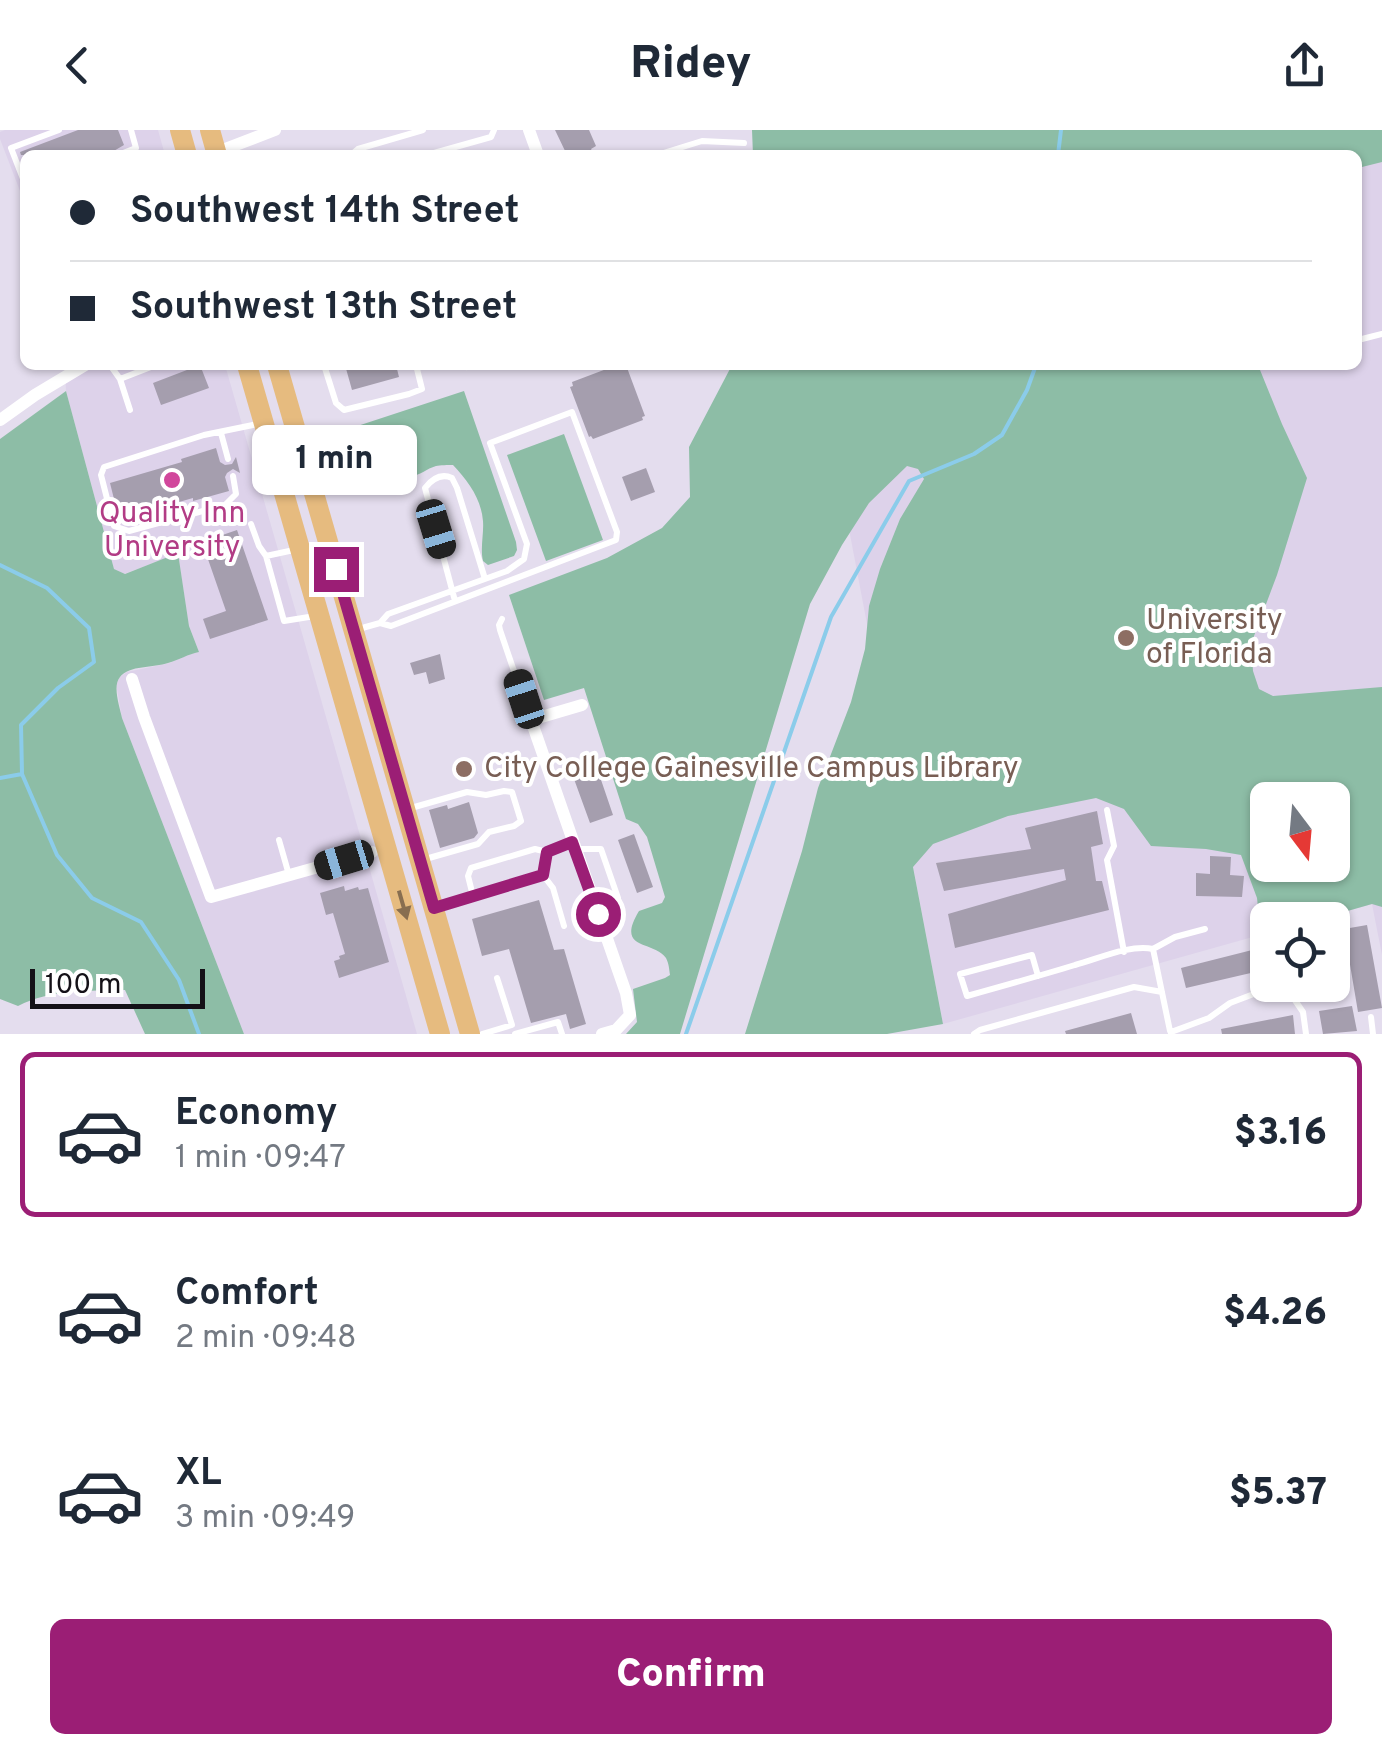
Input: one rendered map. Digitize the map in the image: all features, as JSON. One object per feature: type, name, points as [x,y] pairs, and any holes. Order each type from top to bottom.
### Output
[{"type":"main road","points":[[248,370],[319,614],[333,688],[348,714],[379,850],[440,1034]]},
{"type":"main road","points":[[279,370],[343,568],[354,630],[470,1034]]},
{"type":"main road","points":[[308,576],[343,568]]},
{"type":"main road","points":[[348,714],[358,720],[393,802],[405,810]]},
{"type":"main road","points":[[379,850],[414,840]]},
{"type":"street","points":[[225,150],[275,130]]},
{"type":"street","points":[[0,420],[77,370]]},
{"type":"street","points":[[132,679],[212,897],[379,850]]},
{"type":"street","points":[[582,705],[531,720],[626,993],[630,1015],[616,1030],[602,1034]]},
{"type":"lane","points":[[20,170],[12,148],[59,130]]},
{"type":"lane","points":[[357,150],[423,130]]},
{"type":"lane","points":[[444,150],[491,136],[494,130]]},
{"type":"lane","points":[[673,150],[702,141],[744,144]]},
{"type":"lane","points":[[114,370],[130,410]]},
{"type":"lane","points":[[120,379],[143,370]]},
{"type":"lane","points":[[326,370],[336,403],[344,410],[422,388],[417,370]]},
{"type":"lane","points":[[354,630],[380,624],[391,626],[616,540],[617,532],[572,412],[490,443],[527,544],[524,559],[517,566],[388,614],[380,624]]},
{"type":"lane","points":[[233,476],[236,494],[225,505],[129,531],[114,526],[101,475],[104,467],[204,435],[264,422]]},
{"type":"lane","points":[[221,433],[228,459]]},
{"type":"lane","points":[[454,601],[425,488],[438,477],[452,478],[457,488],[484,579]]},
{"type":"lane","points":[[251,524],[266,556],[284,621],[319,614]]},
{"type":"lane","points":[[266,556],[300,548]]},
{"type":"lane","points":[[502,619],[500,630],[531,720]]},
{"type":"lane","points":[[405,810],[468,792],[486,796],[504,790],[512,792],[521,821],[490,832],[478,844],[420,861]]},
{"type":"lane","points":[[1107,810],[1114,846],[1107,860],[1124,952]]},
{"type":"lane","points":[[279,840],[289,876]]},
{"type":"lane","points":[[474,896],[468,876],[471,868],[535,849],[547,852],[574,846],[599,847],[618,900],[598,914]]},
{"type":"lane","points":[[547,852],[543,875],[553,888],[564,926]]},
{"type":"lane","points":[[434,908],[543,875]]},
{"type":"lane","points":[[1038,976],[1032,955],[960,974],[966,996],[1144,947],[1154,950],[1176,937],[1205,929]]},
{"type":"lane","points":[[1154,950],[1171,1033],[1209,1018],[1230,1002],[1274,991],[1292,996],[1303,1012],[1306,1034]]},
{"type":"lane","points":[[497,978],[514,1031]]},
{"type":"lane","points":[[974,1034],[1134,987],[1162,992]]},
{"type":"lane","points":[[1371,1018],[1374,1034]]},
{"type":"lane","points":[[482,1034],[558,1022],[562,1034]]},
{"type":"shaded area","points":[[158,130],[164,150],[20,150],[20,191],[0,132]]},
{"type":"shaded area","name":"University of Florida","points":[[1382,130],[1382,955],[1372,904],[1350,910],[1350,902],[1250,902],[1250,938],[943,1024],[837,466],[790,370],[1362,370],[1362,150],[882,150]]},
{"type":"shaded area","points":[[65,370],[226,370],[417,1034],[244,1034],[122,718],[116,683],[127,672],[199,652],[189,626],[178,554],[124,574],[114,569],[66,391]]},
{"type":"green space","points":[[752,130],[1382,130],[1382,162],[1362,167],[1362,150],[753,150]]},
{"type":"green space","name":"University of Florida","points":[[729,370],[1260,370],[1307,478],[1251,644],[1253,671],[1259,689],[1273,696],[1382,687],[1382,907],[1372,904],[1350,910],[1350,902],[1257,902],[1251,882],[1350,882],[1350,782],[1250,782],[1250,879],[1241,855],[1151,846],[1124,809],[1096,798],[1008,816],[933,844],[913,867],[943,1024],[887,1034],[745,1034],[818,788],[851,702],[880,569],[900,519],[924,479],[918,469],[907,466],[869,503],[810,604],[680,1034],[626,1034],[637,1022],[633,989],[670,975],[666,958],[639,943],[631,933],[639,911],[662,903],[665,897],[647,837],[638,824],[626,819],[584,688],[544,700],[509,595],[607,558],[662,528],[690,497],[689,447]]},
{"type":"green space","points":[[66,391],[114,569],[125,574],[178,553],[189,626],[199,652],[124,673],[118,681],[117,697],[244,1034],[145,1034],[125,990],[57,994],[18,1006],[0,999],[0,439]]},
{"type":"green space","points":[[464,391],[516,542],[514,556],[488,565],[482,556],[480,505],[453,465],[436,466],[409,476],[398,472],[368,447],[349,446],[340,455],[328,448],[327,436]]},
{"type":"green space","points":[[564,434],[603,540],[546,561],[507,455]]},
{"type":"building","points":[[78,130],[118,130],[124,145],[115,150],[25,150]]},
{"type":"building","points":[[555,130],[589,130],[596,146],[592,150],[565,150]]},
{"type":"building","points":[[187,370],[202,370],[209,388],[161,405],[153,383]]},
{"type":"building","points":[[346,370],[397,370],[399,377],[352,390]]},
{"type":"building","points":[[604,370],[628,370],[645,416],[643,420],[593,439],[589,437],[570,387],[572,382]]},
{"type":"building","points":[[352,447],[376,458],[366,477],[345,462]]},
{"type":"building","name":"Quality Inn University","points":[[216,448],[220,462],[225,465],[232,464],[236,457],[240,473],[233,469],[227,473],[229,491],[119,519],[110,483]]},
{"type":"building","points":[[646,468],[655,492],[631,501],[622,477]]},
{"type":"building","points":[[237,530],[268,620],[210,639],[203,619],[226,611],[202,542]]},
{"type":"building","points":[[440,654],[445,679],[429,684],[426,672],[414,675],[410,663]]},
{"type":"building","points":[[598,771],[613,815],[590,823],[574,779]]},
{"type":"building","points":[[469,802],[478,833],[474,838],[440,848],[429,810]]},
{"type":"building","points":[[1097,811],[1103,844],[1091,847],[1096,881],[1102,881],[1109,910],[955,948],[948,914],[1066,880],[1064,869],[944,891],[936,863],[1031,849],[1025,828]]},
{"type":"building","points":[[634,834],[653,887],[637,893],[618,840]]},
{"type":"building","points":[[1210,856],[1231,857],[1230,875],[1244,876],[1242,897],[1196,896],[1196,873],[1210,874]]},
{"type":"building","points":[[344,886],[345,891],[368,888],[389,962],[339,978],[334,961],[345,954],[333,913],[326,915],[320,893]]},
{"type":"building","points":[[539,900],[554,950],[564,949],[586,1024],[570,1029],[566,1014],[531,1023],[509,949],[482,956],[472,919]]},
{"type":"building","points":[[1367,925],[1382,1008],[1358,1012],[1350,965],[1350,928]]},
{"type":"building","points":[[1250,951],[1250,973],[1186,988],[1181,968]]},
{"type":"building","points":[[1352,1006],[1357,1031],[1323,1034],[1319,1011]]},
{"type":"building","points":[[1131,1013],[1137,1034],[1065,1031]]},
{"type":"building","points":[[1293,1015],[1295,1034],[1222,1034],[1221,1029]]},
{"type":"waterway","points":[[1059,150],[1061,130]]},
{"type":"waterway","points":[[686,1034],[831,617],[909,481],[974,454],[1002,435],[1034,370]]},
{"type":"waterway","points":[[0,565],[47,588],[89,628],[94,662],[58,688],[21,725],[22,774],[57,855],[92,898],[141,922],[179,980],[199,1034]]},
{"type":"waterway","points":[[0,778],[22,774]]},
{"type":"place","name":"Quality Inn University","points":[[172,480]]},
{"type":"place","name":"University of Florida","points":[[1126,638]]},
{"type":"place","name":"City College Gainesville Campus Library","points":[[464,769]]},
{"type":"route","points":[[336,569],[434,908],[543,875],[547,852],[572,842],[598,914]]}]
